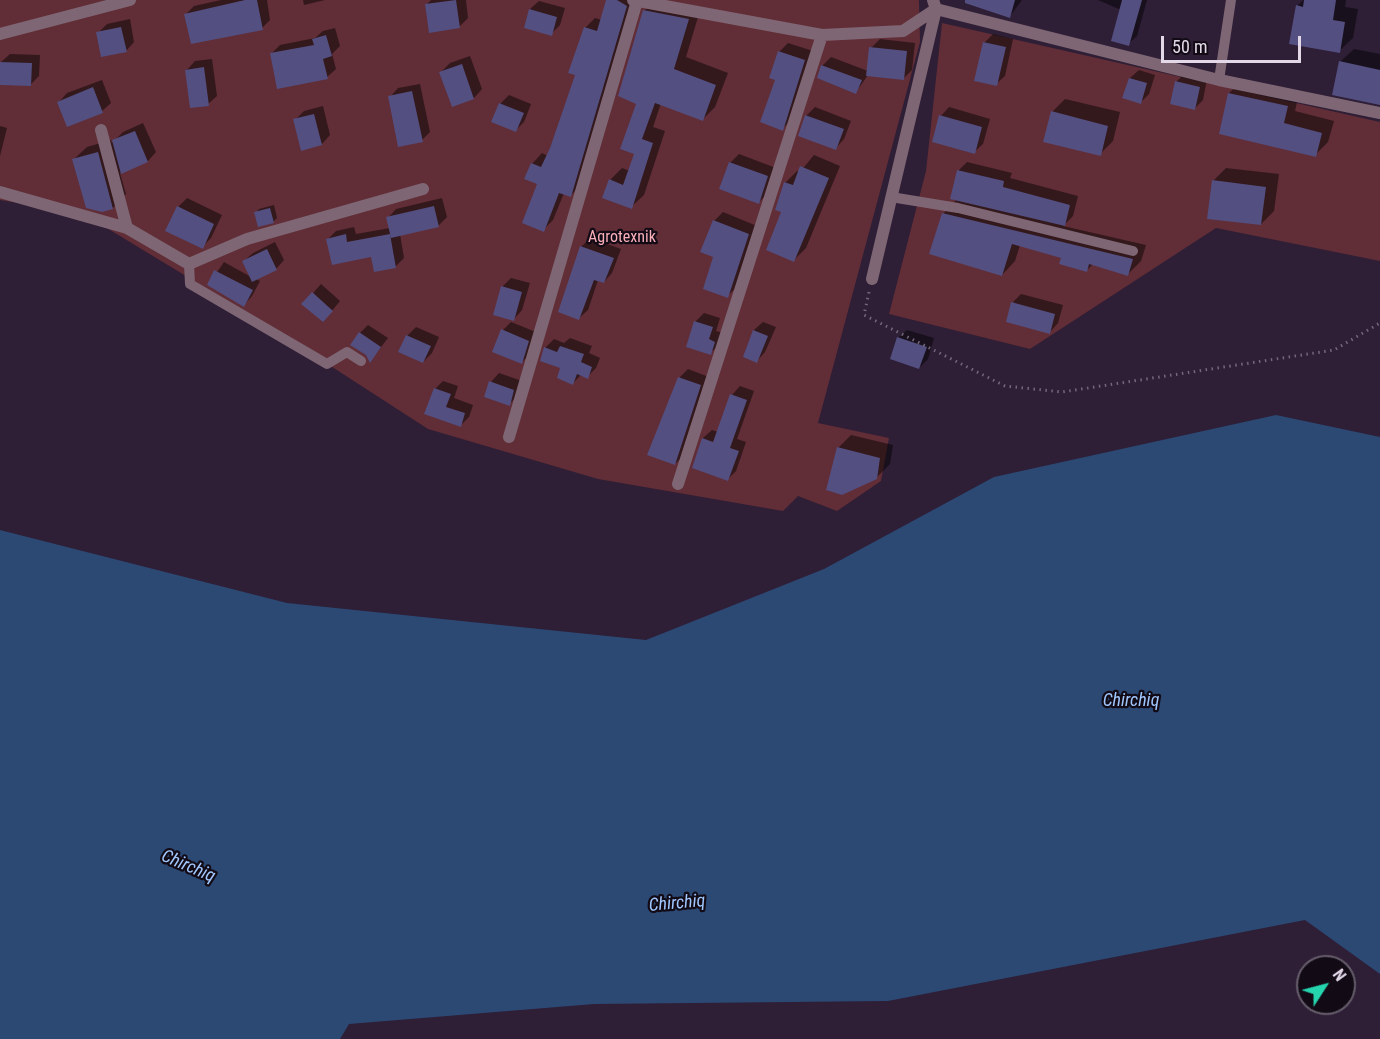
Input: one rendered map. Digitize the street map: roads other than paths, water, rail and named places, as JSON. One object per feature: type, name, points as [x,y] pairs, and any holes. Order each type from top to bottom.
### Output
[{"type":"street","points":[[0,34],[130,0]]},
{"type":"street","points":[[509,437],[635,1],[822,34],[903,31],[936,3]]},
{"type":"street","points":[[936,3],[1219,80],[1380,113]]},
{"type":"street","points":[[872,279],[936,3]]},
{"type":"street","points":[[678,484],[822,34]]},
{"type":"street","points":[[101,130],[127,228]]},
{"type":"street","points":[[0,192],[127,228],[189,264],[247,239],[423,189]]},
{"type":"lane","points":[[1219,80],[1231,0]]},
{"type":"lane","points":[[891,197],[958,208],[1133,251]]},
{"type":"lane","points":[[189,264],[190,284],[327,364],[347,352],[361,361]]},
{"type":"water","name":"Chirchiq","points":[[1276,415],[1380,437],[1380,974],[1305,920],[888,1001],[594,1004],[349,1024],[340,1039],[0,1039],[0,530],[287,603],[646,640],[824,569],[994,477]]},
{"type":"park label","name":"Agrotexnik","points":[[622,238]]}]
